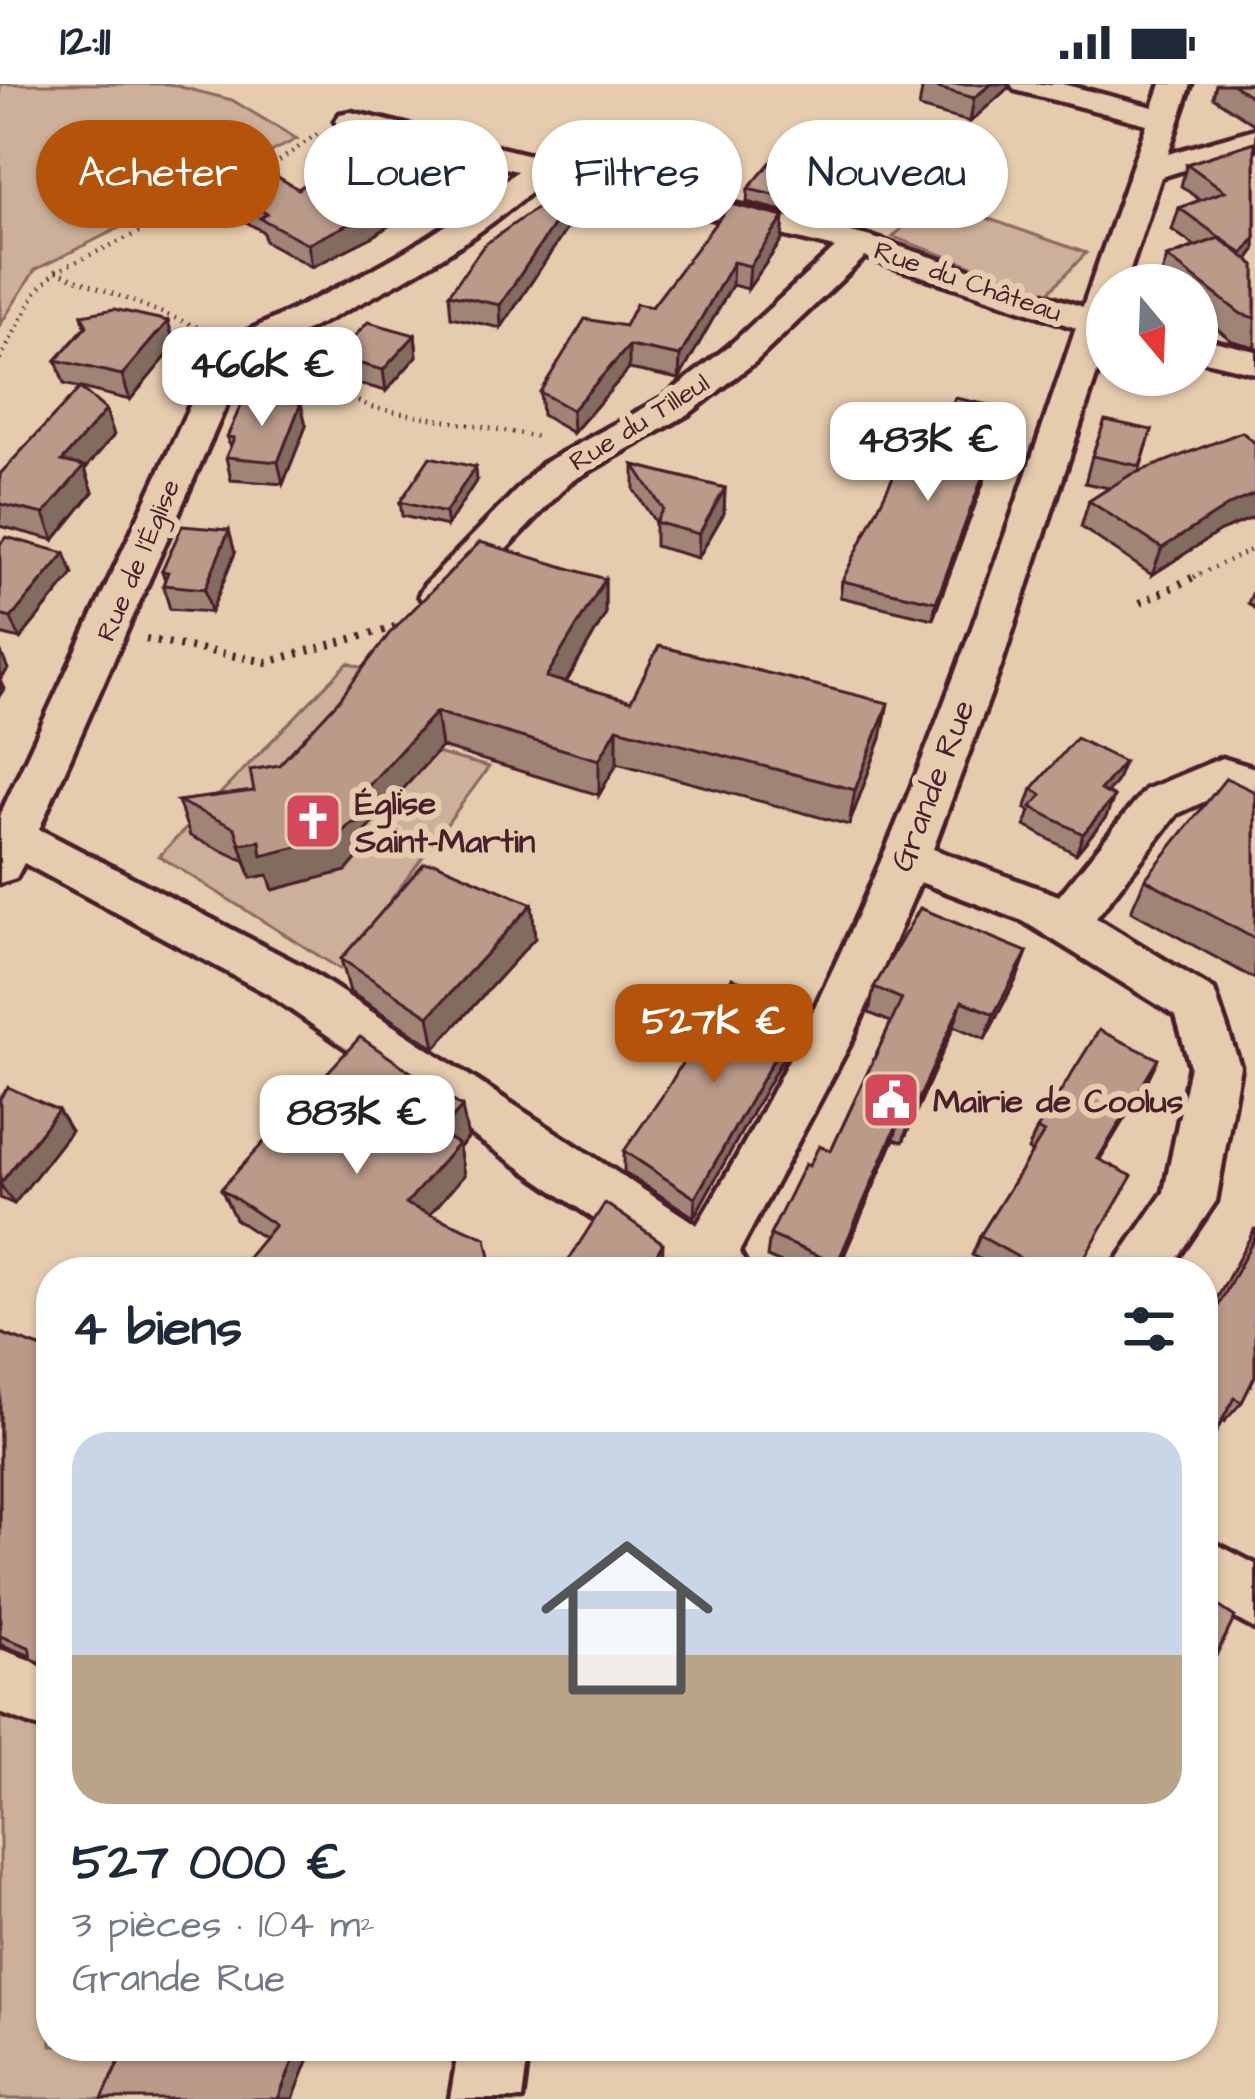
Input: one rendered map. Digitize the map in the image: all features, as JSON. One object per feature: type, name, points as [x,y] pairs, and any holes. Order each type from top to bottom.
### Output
[{"type":"street","points":[[1026,84],[1163,119]]},
{"type":"street","name":"Grande Rue","points":[[1117,264],[1176,84]]},
{"type":"street","points":[[1144,172],[1255,138]]},
{"type":"street","name":"Rue de l'Église","points":[[532,174],[481,220],[408,268],[246,346],[216,381],[7,851],[285,980],[693,1257]]},
{"type":"street","name":"Rue du Château","points":[[742,214],[1086,301]]},
{"type":"street","name":"Rue du Tilleul","points":[[413,622],[556,473],[677,405],[742,354],[860,244]]},
{"type":"street","points":[[1218,353],[1255,362]]},
{"type":"street","name":"Grande Rue","points":[[715,1257],[812,1064],[904,857],[954,733],[1086,357]]},
{"type":"street","points":[[1065,922],[1161,802],[1222,774],[1255,785]]},
{"type":"street","points":[[904,857],[1040,908],[1197,1004],[1216,1066],[1189,1201],[1147,1257]]},
{"type":"street","points":[[1218,1576],[1255,1598]]},
{"type":"street","points":[[0,1681],[36,1694]]},
{"type":"street","points":[[486,2099],[492,2061]]},
{"type":"path","points":[[0,359],[37,291],[56,271],[226,192],[304,146]]},
{"type":"path","points":[[56,271],[246,346],[292,375],[364,404],[418,418],[599,445]]},
{"type":"path","points":[[1140,604],[1255,548]]},
{"type":"path","points":[[107,632],[267,662],[413,622]]},
{"type":"shaded area","points":[[0,84],[169,84],[232,100],[265,120],[36,120],[36,228],[119,228],[35,270],[0,325]]},
{"type":"shaded area","points":[[280,129],[297,139],[280,148]]},
{"type":"shaded area","points":[[1008,225],[1086,253],[1048,293],[893,237],[902,228]]},
{"type":"shaded area","points":[[348,663],[385,675],[391,741],[489,767],[340,969],[159,856]]},
{"type":"shaded area","points":[[0,1715],[36,1728],[36,2061],[126,2061],[110,2099],[0,2099]]},
{"type":"building","points":[[923,84],[991,84],[974,98]]},
{"type":"building","points":[[1232,84],[1255,84],[1255,99]]},
{"type":"building","points":[[1255,142],[1255,238],[1243,254],[1179,208],[1225,191],[1187,164]]},
{"type":"building","points":[[766,168],[766,193],[748,189]]},
{"type":"building","points":[[280,178],[298,189],[304,185],[304,228],[341,228],[308,244],[278,228]]},
{"type":"building","points":[[742,207],[766,213],[766,228],[776,228],[750,266],[733,262],[680,356],[629,346],[572,410],[540,392],[585,319],[625,326],[636,304],[652,307],[712,228],[742,228]]},
{"type":"building","points":[[532,211],[532,228],[552,228],[500,305],[449,294],[484,245]]},
{"type":"building","points":[[1219,238],[1255,265],[1255,318],[1241,314],[1218,296],[1218,264],[1176,264],[1167,257]]},
{"type":"building","points":[[114,309],[168,321],[122,375],[56,360],[87,326],[82,315]]},
{"type":"building","points":[[368,322],[415,335],[383,370],[335,357]]},
{"type":"building","points":[[80,388],[106,410],[62,461],[84,466],[44,514],[0,504],[0,474]]},
{"type":"building","points":[[244,398],[301,403],[278,462],[226,457],[234,438],[227,437]]},
{"type":"building","points":[[955,398],[1008,409],[936,602],[842,581],[918,426],[939,430]]},
{"type":"building","points":[[1105,420],[1152,430],[1140,466],[1092,456]]},
{"type":"building","points":[[1242,432],[1255,443],[1255,494],[1162,548],[1089,501],[1130,475]]},
{"type":"building","points":[[430,457],[475,467],[445,513],[400,502]]},
{"type":"building","points":[[634,465],[725,488],[699,534],[655,522],[663,509]]},
{"type":"building","points":[[182,526],[229,530],[205,589],[163,585],[168,572],[162,571]]},
{"type":"building","points":[[6,537],[65,553],[11,618],[0,615],[0,544]]},
{"type":"building","points":[[480,542],[605,579],[546,677],[631,701],[659,646],[888,703],[855,790],[617,728],[599,760],[436,712],[359,796],[361,821],[350,824],[338,837],[262,856],[260,841],[240,844],[235,828],[178,801],[254,791],[250,770],[279,765],[339,700],[389,634]]},
{"type":"building","points":[[1076,738],[1124,762],[1100,790],[1114,797],[1083,834],[1031,807],[1042,795],[1032,789]]},
{"type":"building","points":[[1226,778],[1255,792],[1255,939],[1145,879]]},
{"type":"building","points":[[424,863],[436,863],[532,904],[429,1016],[341,959]]},
{"type":"building","points":[[920,908],[1027,952],[994,1014],[962,1001],[910,1119],[901,1115],[840,1257],[821,1257],[770,1235],[805,1164],[809,1166],[819,1146],[831,1151],[902,999],[874,987]]},
{"type":"building","points":[[732,978],[803,1007],[695,1198],[624,1151],[667,1089]]},
{"type":"building","points":[[1099,1030],[1158,1059],[1098,1159],[1132,1176],[1085,1257],[1018,1257],[980,1236],[1044,1133],[1037,1129]]},
{"type":"building","points":[[360,1037],[462,1107],[439,1133],[458,1144],[406,1204],[486,1238],[490,1257],[248,1257],[275,1225],[221,1189]]},
{"type":"building","points":[[8,1087],[58,1110],[0,1184],[0,1098]]},
{"type":"building","points":[[605,1203],[663,1243],[655,1257],[571,1257]]},
{"type":"building","points":[[1255,1237],[1255,1376],[1242,1402],[1234,1398],[1218,1428],[1218,1307]]},
{"type":"building","points":[[0,1333],[36,1346],[36,1661],[29,1647],[0,1636]]},
{"type":"building","points":[[1218,1606],[1235,1617],[1218,1652]]},
{"type":"building","points":[[119,2061],[293,2061],[278,2099],[102,2099]]},
{"type":"place","name":"Église Saint-Martin","points":[[313,821]]},
{"type":"place","name":"Mairie de Coolus","points":[[891,1100]]}]
